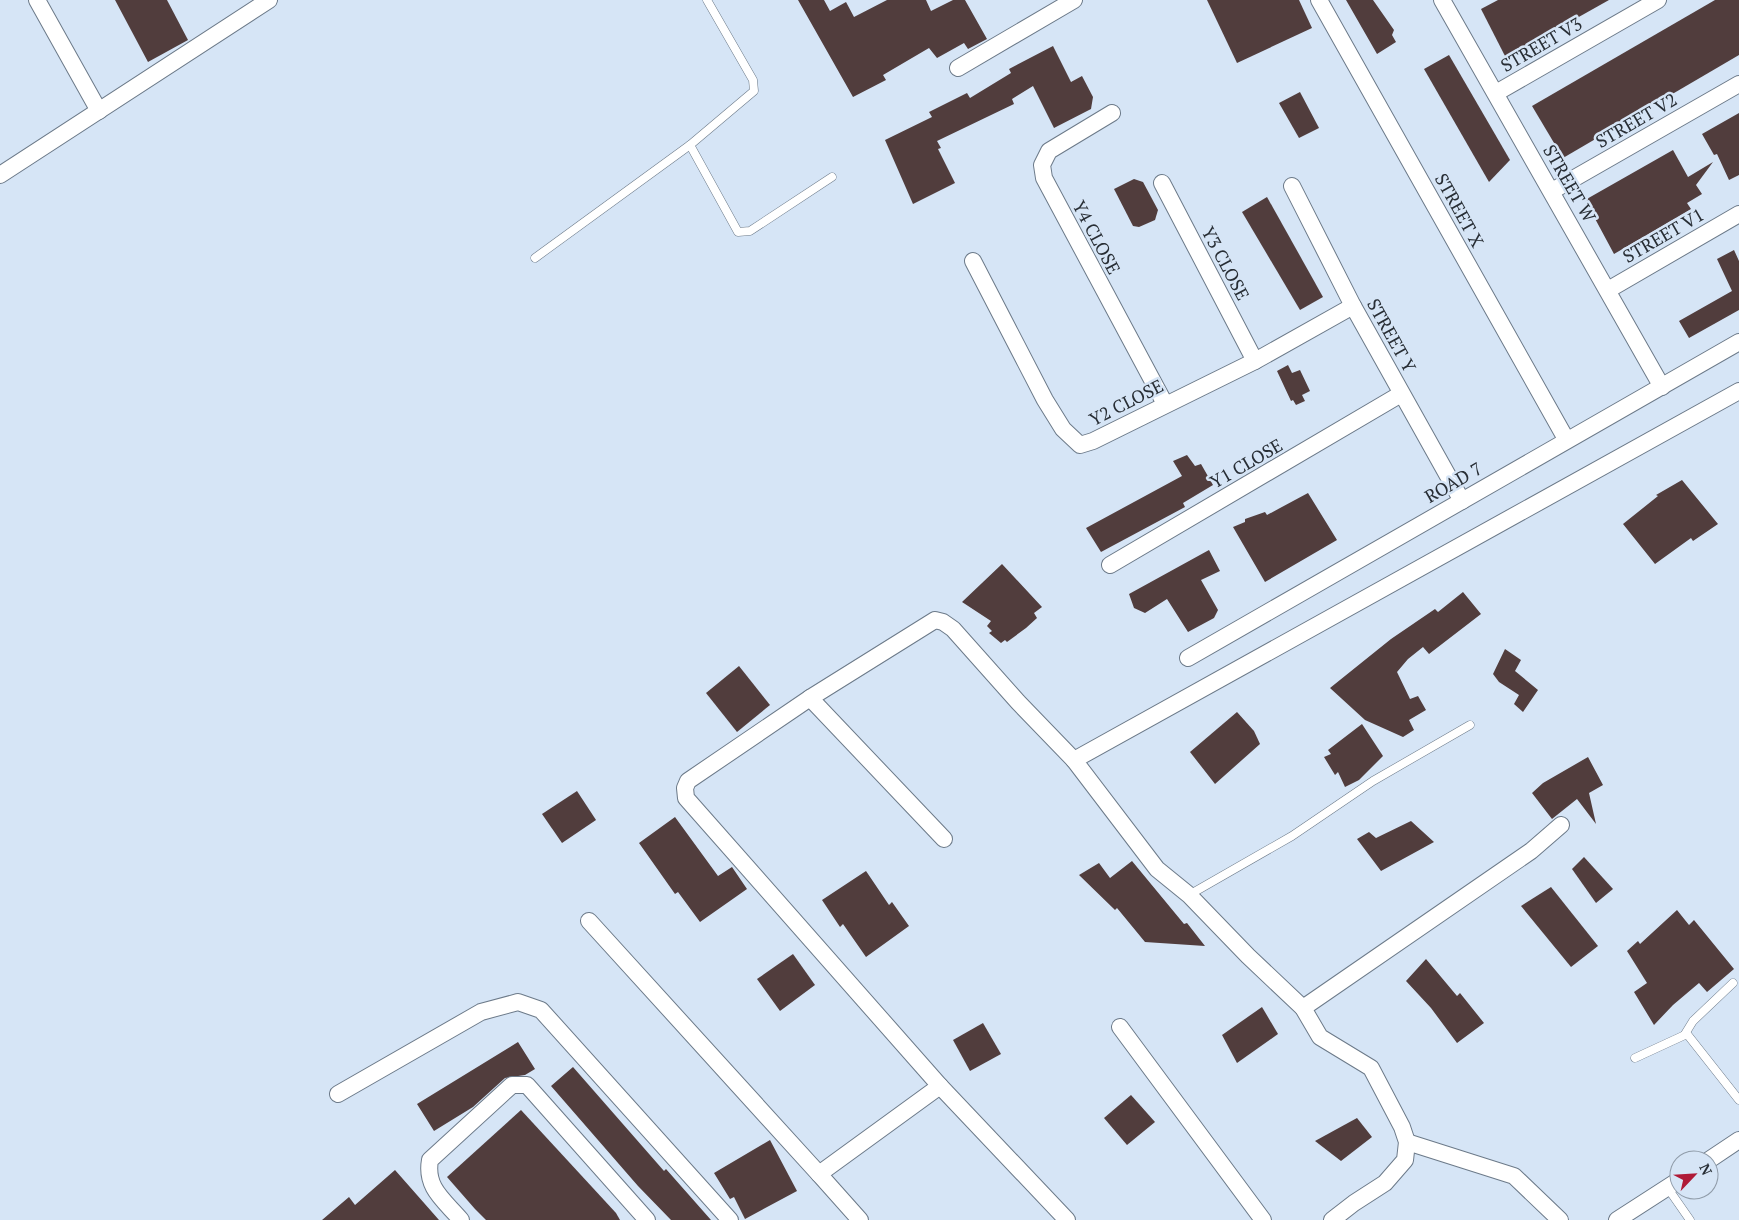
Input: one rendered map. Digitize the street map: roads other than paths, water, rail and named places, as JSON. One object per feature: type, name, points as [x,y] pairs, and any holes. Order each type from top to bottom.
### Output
[{"type":"street","points":[[37,0],[99,111]]},
{"type":"street","points":[[0,175],[269,0]]},
{"type":"street","points":[[958,68],[1074,0]]},
{"type":"street","name":"STREET X","points":[[1319,0],[1566,439]]},
{"type":"street","name":"STREET W","points":[[1442,0],[1662,387]]},
{"type":"street","name":"STREET V3","points":[[1496,93],[1658,0]]},
{"type":"street","name":"STREET V2","points":[[1552,191],[1739,84]]},
{"type":"street","name":"Y4 CLOSE","points":[[1112,113],[1049,151],[1042,165],[1044,178],[1165,404]]},
{"type":"street","name":"Y3 CLOSE","points":[[1162,183],[1255,361]]},
{"type":"street","name":"STREET Y","points":[[1292,186],[1353,306],[1462,501]]},
{"type":"street","name":"STREET V1","points":[[1608,290],[1739,214]]},
{"type":"street","name":"Y2 CLOSE","points":[[973,260],[1045,400],[1063,429],[1080,445],[1093,442],[1165,404],[1255,361],[1353,306]]},
{"type":"street","name":"ROAD 7","points":[[1188,658],[1462,501],[1566,439],[1662,387],[1739,342]]},
{"type":"street","points":[[1074,760],[1739,391]]},
{"type":"street","name":"Y1 CLOSE","points":[[1110,565],[1401,394]]},
{"type":"street","points":[[1067,1220],[940,1086],[686,798],[685,788],[688,781],[810,698],[935,620],[943,622],[953,629],[1018,702],[1074,760],[1158,869],[1189,895],[1248,956],[1303,1008],[1320,1037],[1371,1068],[1402,1127],[1407,1142],[1405,1160],[1385,1183],[1332,1220]]},
{"type":"street","points":[[810,698],[944,839]]},
{"type":"street","points":[[1303,1008],[1531,851],[1560,825]]},
{"type":"street","points":[[589,921],[860,1220]]},
{"type":"street","points":[[338,1094],[481,1012],[518,1002],[541,1010],[730,1220]]},
{"type":"street","points":[[1120,1027],[1263,1220]]},
{"type":"street","points":[[461,1220],[431,1186],[428,1174],[430,1160],[512,1086],[520,1084],[527,1085],[647,1220]]},
{"type":"street","points":[[819,1174],[940,1086]]},
{"type":"street","points":[[1719,1153],[1739,1140]]},
{"type":"street","points":[[1407,1142],[1514,1176],[1560,1220]]},
{"type":"street","points":[[1617,1220],[1669,1186]]},
{"type":"lane","points":[[535,258],[690,145],[754,91],[753,80],[707,0]]},
{"type":"lane","points":[[690,145],[738,232],[750,231],[832,177]]},
{"type":"lane","points":[[1189,895],[1292,836],[1373,781],[1470,725]]},
{"type":"lane","points":[[1635,1058],[1685,1034],[1693,1021],[1733,984]]},
{"type":"lane","points":[[1685,1034],[1692,1038],[1739,1100]]},
{"type":"lane","points":[[1681,1200],[1690,1220]]}]
